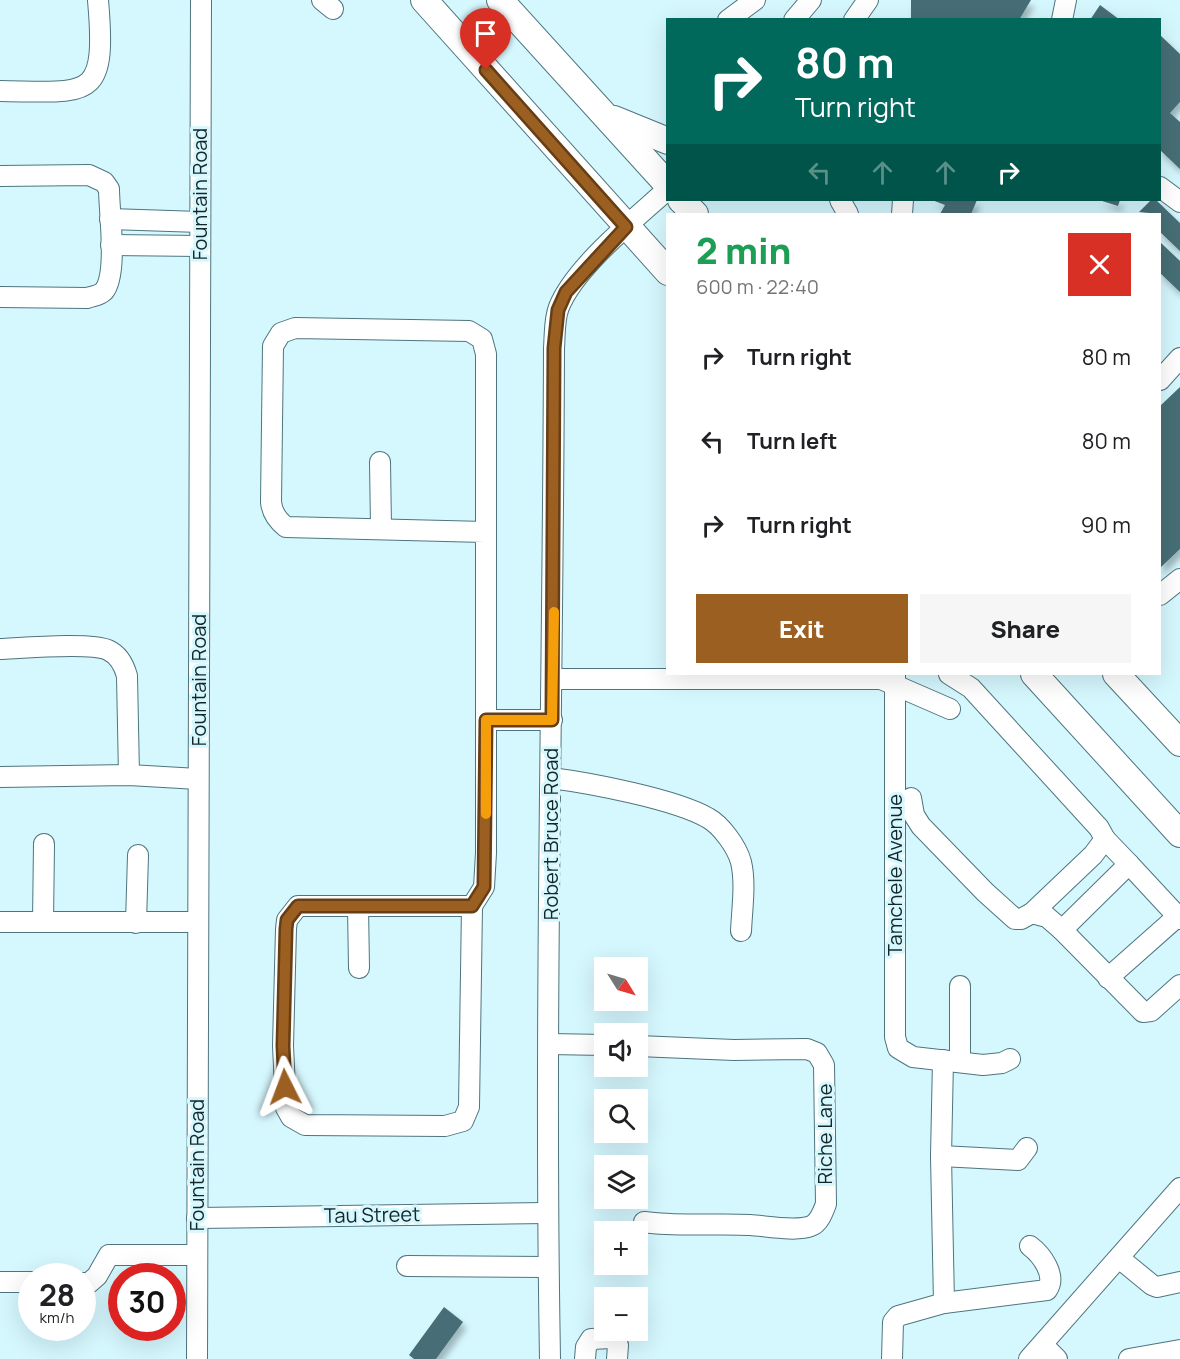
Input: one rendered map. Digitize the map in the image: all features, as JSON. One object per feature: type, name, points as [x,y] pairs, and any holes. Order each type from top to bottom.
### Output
[{"type":"main road","points":[[424,0],[666,270]]},
{"type":"main road","points":[[500,0],[666,185]]},
{"type":"main road","points":[[605,116],[666,140]]},
{"type":"main road","points":[[682,201],[694,213]]},
{"type":"main road","points":[[1035,675],[1180,834]]},
{"type":"main road","points":[[1117,675],[1180,743]]},
{"type":"street","points":[[0,92],[58,92],[85,87],[93,79],[100,59],[98,0]]},
{"type":"street","name":"Fountain Road","points":[[197,1359],[201,0]]},
{"type":"street","points":[[732,18],[755,0]]},
{"type":"street","points":[[796,18],[811,0]]},
{"type":"street","points":[[855,18],[868,0]]},
{"type":"street","points":[[1062,18],[1066,0]]},
{"type":"street","points":[[0,176],[89,175],[97,178],[109,189],[111,245],[110,277],[99,295],[87,298],[0,297]]},
{"type":"street","points":[[1161,188],[1180,202]]},
{"type":"street","name":"Robert Bruce Road","points":[[550,1359],[546,1213],[550,1044],[554,348],[558,310],[576,280],[666,189]]},
{"type":"street","points":[[110,219],[200,222]]},
{"type":"street","points":[[111,245],[200,246]]},
{"type":"street","points":[[472,906],[298,906],[287,920],[283,1046],[286,1108],[291,1117],[305,1125],[446,1126],[463,1121],[470,1107],[472,906],[484,887],[486,354],[482,339],[469,331],[294,328],[281,333],[273,346],[271,502],[275,517],[286,527],[381,527],[485,532]]},
{"type":"street","points":[[1161,379],[1180,358]]},
{"type":"street","points":[[380,462],[381,527]]},
{"type":"street","points":[[1161,594],[1180,579]]},
{"type":"street","points":[[0,649],[98,647],[114,653],[124,666],[127,676],[129,775]]},
{"type":"street","points":[[951,675],[971,688],[1091,819],[1105,839],[1179,918],[1108,978]]},
{"type":"street","points":[[553,679],[890,678],[950,709]]},
{"type":"street","name":"Tamchele Avenue","points":[[890,678],[895,1037],[898,1048],[913,1058],[952,1061]]},
{"type":"street","points":[[486,720],[552,720]]},
{"type":"street","points":[[0,777],[129,775],[198,779]]},
{"type":"street","points":[[551,778],[580,782],[672,804],[708,818],[723,831],[741,862],[741,931]]},
{"type":"street","points":[[911,798],[914,815],[921,826],[985,892],[1015,919],[1021,919],[1032,913],[1086,861],[1105,839]]},
{"type":"street","points":[[43,922],[44,844]]},
{"type":"street","points":[[136,923],[138,855]]},
{"type":"street","points":[[1062,930],[1129,864]]},
{"type":"street","points":[[358,907],[359,968]]},
{"type":"street","points":[[1032,913],[1047,917],[1062,930],[1143,1012],[1151,1011],[1180,985]]},
{"type":"street","points":[[0,922],[197,922]]},
{"type":"street","points":[[944,1303],[941,1156],[960,986]]},
{"type":"street","points":[[550,1044],[594,1045]]},
{"type":"street","name":"Riche Lane","points":[[648,1046],[734,1050],[807,1049],[817,1053],[824,1065],[826,1204],[819,1220],[811,1226],[671,1226],[648,1223]]},
{"type":"street","points":[[952,1061],[983,1065],[1002,1063],[1010,1059]]},
{"type":"street","points":[[941,1156],[1018,1160],[1027,1148]]},
{"type":"street","points":[[1043,1354],[1119,1257],[1180,1188]]},
{"type":"street","name":"Tau Street","points":[[197,1218],[546,1213]]},
{"type":"street","points":[[892,1359],[895,1317],[944,1303],[1047,1290],[1051,1280],[1045,1264],[1038,1252],[1030,1246]]},
{"type":"street","points":[[96,1277],[109,1255],[197,1255]]},
{"type":"street","points":[[1119,1257],[1152,1285],[1157,1287],[1180,1282]]},
{"type":"street","points":[[407,1266],[549,1267]]},
{"type":"street","points":[[0,1282],[18,1282]]},
{"type":"street","points":[[585,1359],[586,1347],[591,1339],[611,1338],[618,1345],[618,1359]]},
{"type":"street","points":[[1129,1359],[1180,1350]]},
{"type":"building","points":[[911,0],[1031,0],[1020,18],[911,18]]},
{"type":"building","points":[[1100,5],[1117,18],[1091,18]]},
{"type":"building","points":[[1161,36],[1180,54],[1180,102],[1170,113],[1180,122],[1180,169],[1161,151]]},
{"type":"building","points":[[935,201],[977,201],[971,213],[941,213],[945,205]]},
{"type":"building","points":[[1102,201],[1120,201],[1118,206]]},
{"type":"building","points":[[1150,201],[1157,201],[1180,223],[1180,251],[1161,233],[1161,213],[1139,212]]},
{"type":"building","points":[[1161,243],[1180,261],[1180,292],[1161,274]]},
{"type":"building","points":[[1180,387],[1180,549],[1161,567],[1161,405]]},
{"type":"building","points":[[444,1307],[463,1322],[436,1359],[414,1359],[409,1355]]},
{"type":"slow traffic","points":[[486,814],[486,720],[552,720],[554,612]]},
{"type":"route","points":[[285,1087],[283,1046],[286,929],[291,912],[298,906],[472,906],[484,887],[486,720],[552,720],[554,348],[558,310],[566,292],[626,227],[486,70]]}]
